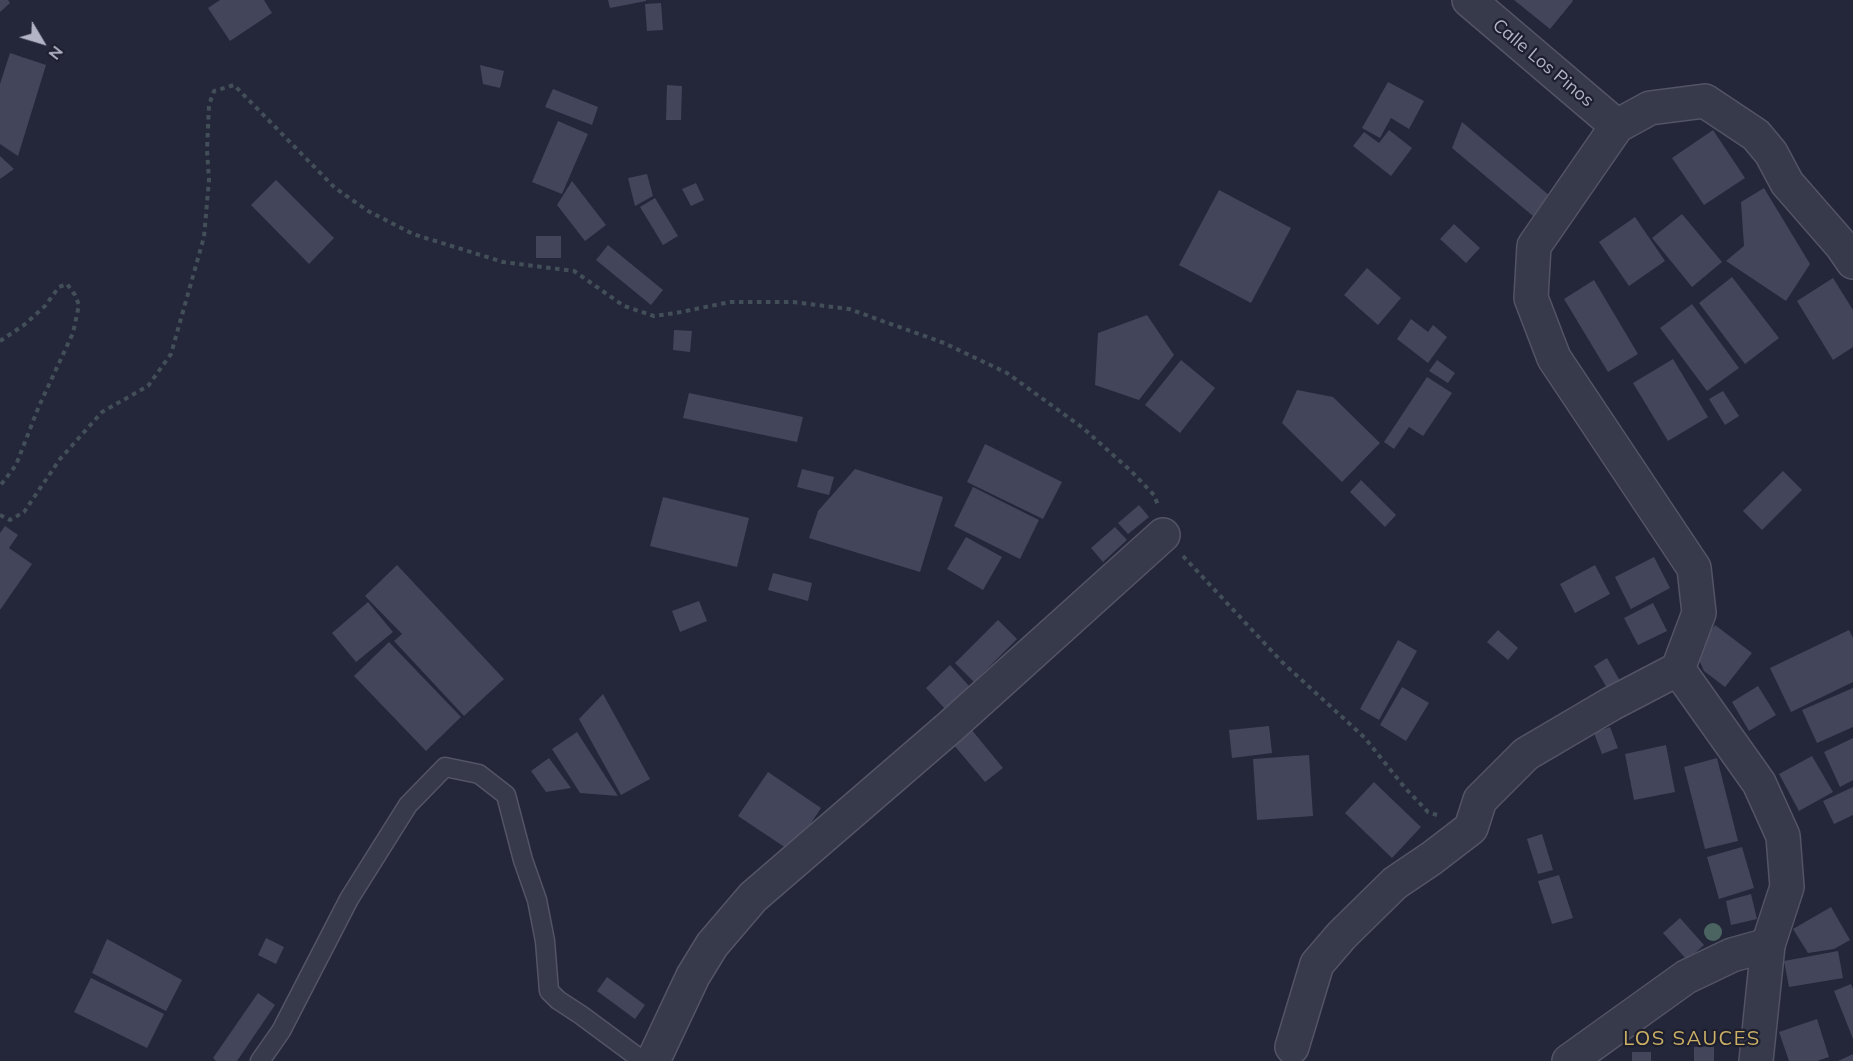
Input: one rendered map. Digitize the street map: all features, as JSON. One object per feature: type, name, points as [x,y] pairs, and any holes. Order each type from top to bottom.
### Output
[{"type":"street","name":"Calle Los Pinos","points":[[1469,0],[1617,126]]},
{"type":"street","points":[[1292,1047],[1317,964],[1342,935],[1395,883],[1472,828],[1480,800],[1526,754],[1611,704],[1678,669],[1699,613],[1694,568],[1554,358],[1531,298],[1534,246],[1617,126],[1650,108],[1705,101],[1756,135],[1770,153],[1787,183],[1842,246],[1853,262]]},
{"type":"street","points":[[637,1059],[712,945],[753,897],[950,727],[1163,536]]},
{"type":"street","points":[[1678,669],[1759,783],[1783,836],[1787,887],[1768,945],[1756,1061]]},
{"type":"street","points":[[1569,1061],[1686,977],[1732,955],[1768,945]]},
{"type":"lane","points":[[260,1061],[281,1031],[349,899],[408,805],[445,767],[479,774],[506,795],[523,860],[537,900],[545,941],[549,991],[637,1059]]},
{"type":"path","points":[[0,515],[10,520],[24,512],[60,459],[102,412],[148,386],[171,354],[204,237],[209,180],[207,150],[209,105],[214,91],[234,85],[335,188],[368,211],[413,234],[503,262],[574,271],[624,306],[654,316],[676,314],[730,302],[793,302],[849,309],[955,348],[1006,373],[1083,428],[1124,464],[1154,495],[1167,524],[1163,536],[1282,662],[1365,738],[1404,788],[1428,812],[1472,828]]},
{"type":"path","points":[[0,341],[24,325],[45,306],[59,287],[67,284],[75,294],[79,305],[73,333],[39,406],[16,465],[0,486]]},
{"type":"building","points":[[0,0],[8,0],[10,3],[0,12]]},
{"type":"building","points":[[220,0],[264,0],[272,13],[230,41],[208,8]]},
{"type":"building","points":[[608,0],[646,0],[646,1],[610,8]]},
{"type":"building","points":[[1514,0],[1572,0],[1573,1],[1550,29]]},
{"type":"building","points":[[661,3],[663,30],[647,31],[645,4]]},
{"type":"building","points":[[10,53],[46,65],[18,156],[0,144],[0,84]]},
{"type":"building","points":[[480,65],[504,71],[500,88],[483,84]]},
{"type":"building","points":[[1388,82],[1424,101],[1409,129],[1391,118],[1380,138],[1362,128]]},
{"type":"building","points":[[667,85],[682,86],[681,120],[666,120]]},
{"type":"building","points":[[553,89],[598,107],[592,125],[545,107]]},
{"type":"building","points":[[558,121],[588,134],[562,194],[532,182]]},
{"type":"building","points":[[1462,122],[1550,196],[1533,216],[1452,148]]},
{"type":"building","points":[[1389,130],[1412,148],[1391,176],[1353,146],[1364,132],[1379,143]]},
{"type":"building","points":[[1713,130],[1745,178],[1704,205],[1672,158]]},
{"type":"building","points":[[0,156],[14,169],[0,179]]},
{"type":"building","points":[[647,174],[653,196],[635,206],[628,178]]},
{"type":"building","points":[[276,180],[334,238],[309,264],[251,205]]},
{"type":"building","points":[[572,181],[606,225],[585,241],[557,205]]},
{"type":"building","points":[[696,183],[704,200],[691,206],[682,189]]},
{"type":"building","points":[[1764,188],[1810,264],[1786,301],[1726,261],[1744,246],[1741,202]]},
{"type":"building","points":[[1219,190],[1291,228],[1251,303],[1179,265]]},
{"type":"building","points":[[655,198],[678,236],[663,245],[640,207]]},
{"type":"building","points":[[1682,214],[1722,262],[1692,287],[1652,238]]},
{"type":"building","points":[[1635,217],[1665,261],[1629,286],[1599,242]]},
{"type":"building","points":[[1454,224],[1480,248],[1466,263],[1440,239]]},
{"type":"building","points":[[536,236],[561,236],[561,258],[536,258]]},
{"type":"building","points":[[608,245],[663,290],[651,305],[596,260]]},
{"type":"building","points":[[1367,268],[1401,298],[1378,325],[1344,295]]},
{"type":"building","points":[[1732,277],[1779,338],[1745,364],[1699,303]]},
{"type":"building","points":[[1833,278],[1853,310],[1853,347],[1833,360],[1797,301]]},
{"type":"building","points":[[1594,280],[1638,354],[1608,372],[1564,299]]},
{"type":"building","points":[[1692,304],[1739,368],[1707,391],[1660,328]]},
{"type":"building","points":[[1147,315],[1174,355],[1139,400],[1095,385],[1098,333]]},
{"type":"building","points":[[1411,319],[1428,332],[1433,325],[1447,337],[1428,363],[1397,339]]},
{"type":"building","points":[[674,330],[692,331],[690,352],[673,350]]},
{"type":"building","points":[[1673,359],[1708,417],[1668,441],[1633,383]]},
{"type":"building","points":[[1181,360],[1215,388],[1180,433],[1145,405]]},
{"type":"building","points":[[1437,360],[1455,373],[1448,383],[1429,371]]},
{"type":"building","points":[[1427,377],[1452,393],[1423,436],[1409,427],[1394,449],[1384,442]]},
{"type":"building","points":[[1297,390],[1333,397],[1380,443],[1342,482],[1282,423]]},
{"type":"building","points":[[1723,391],[1739,416],[1725,425],[1709,399]]},
{"type":"building","points":[[689,393],[803,417],[797,442],[683,418]]},
{"type":"building","points":[[985,444],[1062,482],[1043,519],[967,482]]},
{"type":"building","points":[[802,469],[834,477],[829,495],[797,487]]},
{"type":"building","points":[[855,469],[943,497],[920,572],[809,538],[818,511]]},
{"type":"building","points":[[1783,471],[1802,490],[1762,530],[1743,511]]},
{"type":"building","points":[[1361,480],[1396,515],[1385,527],[1350,492]]},
{"type":"building","points":[[973,487],[1039,520],[1020,559],[954,526]]},
{"type":"building","points":[[663,497],[749,518],[737,567],[650,546]]},
{"type":"building","points":[[1139,505],[1149,517],[1128,534],[1118,523]]},
{"type":"building","points":[[5,526],[18,535],[9,548],[32,564],[0,610],[0,533]]},
{"type":"building","points":[[1115,527],[1127,540],[1103,562],[1091,548]]},
{"type":"building","points":[[966,537],[1002,557],[983,590],[947,569]]},
{"type":"building","points":[[1654,557],[1670,588],[1631,609],[1615,577]]},
{"type":"building","points":[[397,565],[504,679],[464,716],[394,641],[402,634],[365,596]]},
{"type":"building","points":[[1595,565],[1610,594],[1575,613],[1560,584]]},
{"type":"building","points":[[773,573],[812,583],[808,601],[768,590]]},
{"type":"building","points":[[699,601],[707,621],[680,632],[672,611]]},
{"type":"building","points":[[368,602],[393,632],[356,662],[332,633]]},
{"type":"building","points":[[1653,603],[1667,631],[1638,645],[1624,618]]},
{"type":"building","points":[[998,620],[1017,639],[974,682],[955,663]]},
{"type":"building","points":[[1715,625],[1752,653],[1725,687],[1704,671],[1695,651]]},
{"type":"building","points":[[1498,630],[1518,648],[1508,660],[1487,642]]},
{"type":"building","points":[[1849,630],[1853,638],[1853,682],[1791,712],[1770,668]]},
{"type":"building","points":[[1398,640],[1417,651],[1379,720],[1360,709]]},
{"type":"building","points":[[389,642],[461,717],[426,751],[354,676]]},
{"type":"building","points":[[1607,658],[1620,681],[1607,688],[1594,666]]},
{"type":"building","points":[[950,665],[970,687],[945,709],[926,688]]},
{"type":"building","points":[[1758,686],[1776,715],[1749,731],[1732,702]]},
{"type":"building","points":[[1402,687],[1429,703],[1406,741],[1380,725]]},
{"type":"building","points":[[1853,688],[1853,727],[1817,743],[1802,710]]},
{"type":"building","points":[[603,694],[650,779],[621,795],[579,719]]},
{"type":"building","points":[[1269,726],[1272,753],[1232,758],[1229,730]]},
{"type":"building","points":[[1610,727],[1618,748],[1602,754],[1594,733]]},
{"type":"building","points":[[971,729],[1003,768],[985,782],[953,744]]},
{"type":"building","points":[[577,732],[618,796],[580,793],[552,749]]},
{"type":"building","points":[[1853,738],[1853,780],[1840,787],[1824,752]]},
{"type":"building","points":[[1666,745],[1675,792],[1634,800],[1625,754]]},
{"type":"building","points":[[1309,755],[1313,816],[1257,820],[1253,759]]},
{"type":"building","points":[[1812,756],[1833,792],[1799,811],[1779,774]]},
{"type":"building","points":[[549,758],[571,788],[546,792],[531,771]]},
{"type":"building","points":[[1717,758],[1738,841],[1705,849],[1684,767]]},
{"type":"building","points":[[768,772],[821,808],[792,852],[738,816]]},
{"type":"building","points":[[1374,782],[1421,827],[1392,858],[1345,813]]},
{"type":"building","points":[[1853,787],[1853,815],[1834,824],[1823,801]]},
{"type":"building","points":[[1542,834],[1553,870],[1538,874],[1527,839]]},
{"type":"building","points":[[1742,847],[1754,888],[1719,899],[1707,857]]},
{"type":"building","points":[[1559,875],[1573,918],[1552,924],[1538,881]]},
{"type":"building","points":[[1751,894],[1757,919],[1731,925],[1726,901]]},
{"type":"building","points":[[1831,907],[1850,940],[1834,949],[1808,953],[1793,929]]},
{"type":"building","points":[[1680,918],[1704,945],[1687,960],[1663,933]]},
{"type":"building","points":[[266,938],[284,947],[276,964],[258,955]]},
{"type":"building","points":[[107,939],[182,980],[166,1011],[92,973]]},
{"type":"building","points":[[1838,951],[1843,978],[1789,987],[1784,961]]},
{"type":"building","points":[[607,977],[645,1005],[635,1019],[597,991]]},
{"type":"building","points":[[91,978],[164,1014],[147,1048],[74,1012]]},
{"type":"building","points":[[1851,984],[1853,989],[1853,1039],[1834,991]]},
{"type":"building","points":[[258,993],[275,1005],[237,1061],[216,1061],[213,1058]]},
{"type":"building","points":[[1817,1019],[1829,1057],[1817,1061],[1789,1061],[1779,1032]]},
{"type":"building","points":[[1714,1046],[1714,1061],[1694,1061],[1694,1047]]},
{"type":"building","points":[[1632,1052],[1651,1052],[1651,1061],[1632,1061]]},
{"type":"building","points":[[1853,1054],[1853,1061],[1838,1061]]},
{"type":"district","name":"LOS SAUCES","points":[[1692,1039]]}]
